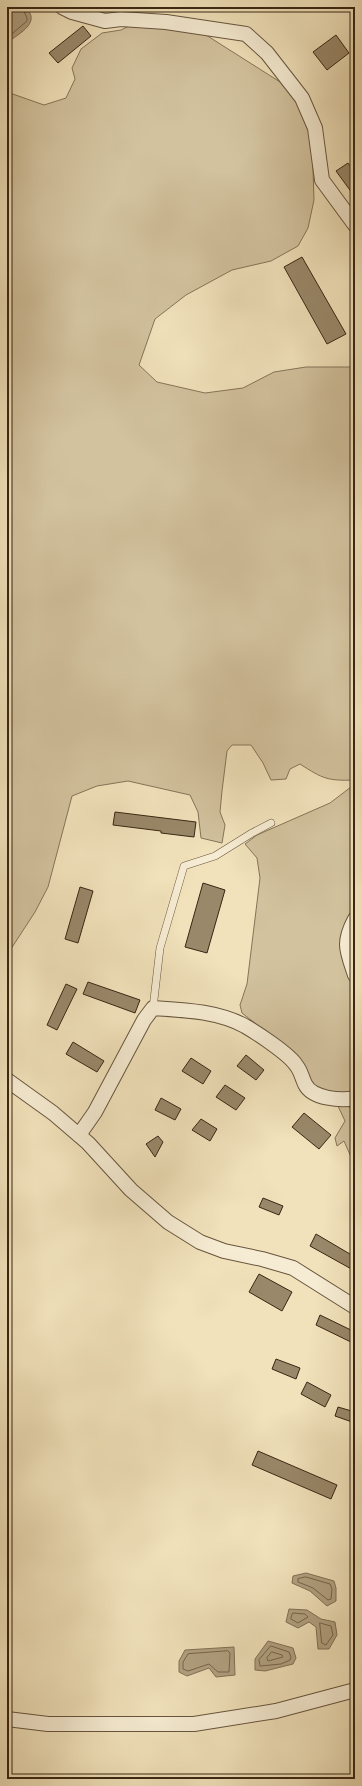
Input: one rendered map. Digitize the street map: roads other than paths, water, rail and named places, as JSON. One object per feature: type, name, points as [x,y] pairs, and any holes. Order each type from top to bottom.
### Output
[{"type":"street","points":[[62,7],[72,12],[105,21],[121,19],[166,22],[246,34],[267,53],[302,98],[315,128],[322,180],[355,224]]},
{"type":"street","points":[[355,919],[348,932],[346,945],[355,975]]},
{"type":"street","points":[[79,1135],[95,1112],[144,1020],[153,1008],[214,1014],[245,1026],[279,1049],[296,1064],[305,1086],[311,1091],[327,1098],[348,1100],[355,1098]]},
{"type":"street","points":[[7,1080],[53,1113],[79,1135],[131,1190],[168,1222],[200,1242],[224,1251],[262,1259],[293,1268],[355,1307]]},
{"type":"street","points":[[7,1719],[48,1724],[194,1724],[276,1711],[355,1690]]},
{"type":"lane","points":[[153,1008],[160,948],[184,866],[216,856],[252,833],[271,823]]},
{"type":"water","points":[[7,7],[25,7],[30,12],[31,18],[27,27],[8,42],[7,41]]},
{"type":"water","points":[[306,1573],[334,1581],[336,1588],[336,1601],[327,1606],[310,1591],[292,1583],[293,1576]]},
{"type":"water","points":[[289,1609],[307,1610],[321,1619],[335,1622],[337,1635],[329,1649],[318,1649],[316,1627],[309,1622],[298,1628],[286,1622]]},
{"type":"water","points":[[268,1641],[293,1648],[296,1658],[293,1664],[265,1671],[255,1670],[255,1659]]},
{"type":"water","points":[[234,1647],[235,1675],[216,1677],[209,1668],[187,1676],[179,1672],[179,1661],[185,1650]]}]
